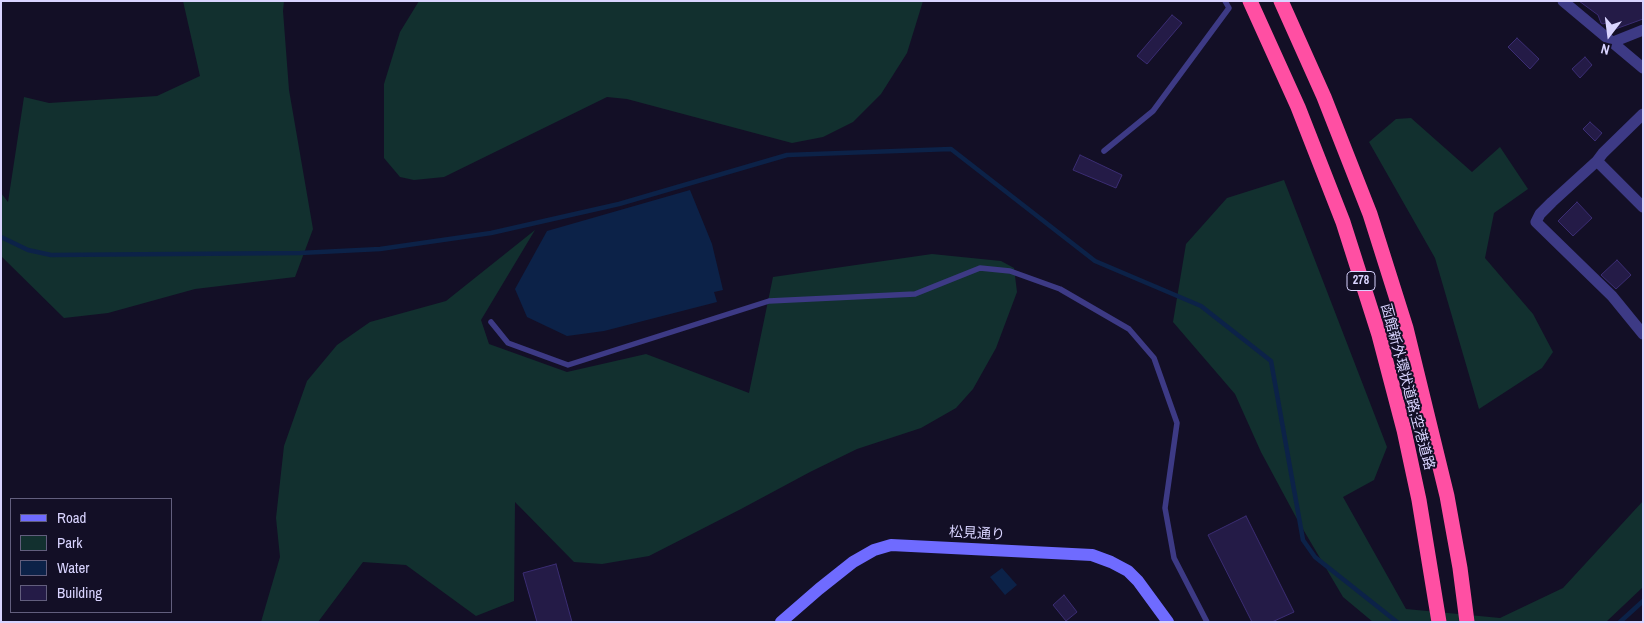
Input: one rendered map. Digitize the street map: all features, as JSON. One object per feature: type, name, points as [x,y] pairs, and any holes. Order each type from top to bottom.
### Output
[{"type":"highway","name":"函館新外環状道路;空港道路","points":[[1250,1],[1298,107],[1343,222],[1379,335],[1404,430],[1419,500],[1432,573],[1438,622]]},
{"type":"highway","name":"函館新外環状道路;空港道路","points":[[1281,1],[1324,97],[1370,214],[1400,309],[1433,433],[1447,496],[1460,568],[1467,622]]},
{"type":"street","points":[[1563,1],[1643,68]]},
{"type":"street","points":[[1613,42],[1643,30]]},
{"type":"street","points":[[1643,114],[1597,161],[1540,214],[1536,222],[1612,296],[1643,334]]},
{"type":"street","points":[[1597,161],[1643,207]]},
{"type":"street","name":"松見通り","points":[[781,622],[853,562],[874,550],[891,545],[1092,555],[1128,571],[1168,622]]},
{"type":"lane","points":[[1104,152],[1153,111],[1229,8],[1225,1]]},
{"type":"lane","points":[[491,322],[508,343],[568,365],[769,302],[915,294],[980,268],[1010,271],[1060,289],[1129,329],[1154,358],[1177,423],[1165,508],[1174,558],[1207,622]]},
{"type":"green space","points":[[183,1],[284,1],[283,11],[289,90],[313,229],[295,277],[195,289],[108,313],[64,318],[1,256],[1,193],[8,202],[24,97],[49,103],[157,96],[200,76]]},
{"type":"green space","points":[[419,1],[923,1],[907,53],[881,94],[853,122],[823,137],[792,143],[627,99],[607,97],[444,177],[414,180],[400,177],[384,158],[384,84],[400,32]]},
{"type":"green space","points":[[1411,118],[1472,172],[1500,147],[1528,189],[1494,213],[1485,258],[1533,314],[1553,352],[1542,368],[1479,409],[1435,258],[1369,142],[1396,119]]},
{"type":"green space","points":[[1284,180],[1387,447],[1374,480],[1343,497],[1406,609],[1500,618],[1563,588],[1643,501],[1643,587],[1606,622],[1373,622],[1343,597],[1297,519],[1261,452],[1235,394],[1173,322],[1186,244],[1227,198]]},
{"type":"green space","points":[[535,230],[481,320],[489,344],[567,372],[646,354],[749,393],[773,277],[932,254],[1001,261],[1014,268],[1017,292],[996,348],[973,389],[956,408],[921,428],[857,449],[649,556],[602,564],[574,562],[515,502],[514,601],[476,616],[406,565],[363,562],[318,622],[261,622],[280,557],[276,518],[284,446],[307,381],[337,345],[370,322],[446,301]]},
{"type":"water","points":[[690,190],[712,244],[723,290],[714,292],[717,302],[604,331],[567,336],[527,317],[515,289],[547,231]]},
{"type":"water","points":[[1002,568],[1017,585],[1005,595],[990,577]]},
{"type":"building","points":[[1579,1],[1643,1],[1643,19],[1610,31],[1606,23],[1601,23],[1598,15]]},
{"type":"building","points":[[1172,15],[1182,23],[1147,64],[1137,56]]},
{"type":"building","points":[[1517,38],[1539,59],[1530,69],[1508,47]]},
{"type":"building","points":[[1585,57],[1592,65],[1580,78],[1572,69]]},
{"type":"building","points":[[1590,122],[1602,133],[1595,141],[1583,129]]},
{"type":"building","points":[[1080,155],[1122,175],[1116,188],[1073,170]]},
{"type":"building","points":[[1577,202],[1592,218],[1573,236],[1558,221]]},
{"type":"building","points":[[1617,260],[1631,275],[1616,289],[1601,275]]},
{"type":"building","points":[[1246,516],[1294,612],[1272,622],[1252,622],[1208,535]]},
{"type":"building","points":[[556,564],[572,622],[537,622],[523,573]]},
{"type":"building","points":[[1064,595],[1077,612],[1066,621],[1053,605]]},
{"type":"waterway","points":[[1,237],[28,250],[51,255],[300,253],[380,249],[491,233],[619,204],[787,155],[951,149],[1095,261],[1201,306],[1271,361],[1303,540],[1315,557],[1397,622]]},
{"type":"waterway","points":[[1620,622],[1643,601]]}]
